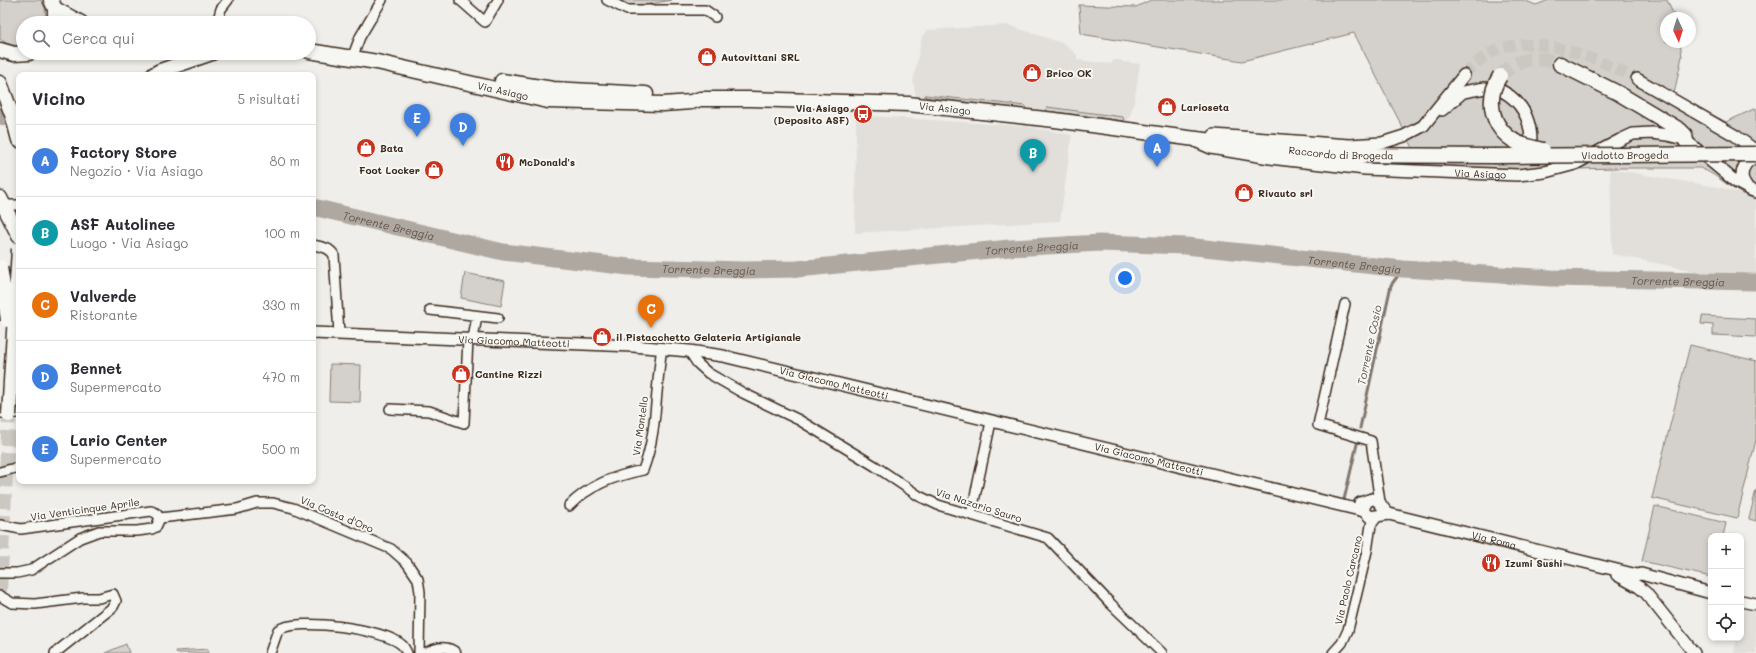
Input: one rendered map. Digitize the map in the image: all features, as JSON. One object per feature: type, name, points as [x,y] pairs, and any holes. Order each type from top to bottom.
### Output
[{"type":"main road","points":[[54,11],[65,16]]},
{"type":"main road","name":"Via Asiago","points":[[316,44],[350,52],[518,84],[553,89],[692,96],[700,99],[908,104],[1055,120],[1188,138]]},
{"type":"main road","name":"Via Asiago","points":[[316,51],[350,52]]},
{"type":"main road","points":[[3,54],[16,55]]},
{"type":"main road","points":[[158,72],[189,60]]},
{"type":"main road","points":[[1560,64],[1612,89],[1680,130],[1685,135],[1686,141]]},
{"type":"main road","points":[[1500,76],[1493,91],[1492,105],[1495,120],[1502,131],[1514,141],[1523,145],[1561,155]]},
{"type":"main road","points":[[0,83],[16,128]]},
{"type":"main road","name":"Raccordo di Brogeda","points":[[1188,138],[1335,155],[1494,156]]},
{"type":"main road","name":"Viadotto Brogeda","points":[[1494,156],[1756,155]]},
{"type":"main road","points":[[2,201],[16,230]]},
{"type":"main road","points":[[0,267],[12,344]]},
{"type":"main road","points":[[9,414],[16,289]]},
{"type":"street","points":[[219,16],[221,9],[228,0]]},
{"type":"street","points":[[350,52],[382,0]]},
{"type":"street","points":[[460,0],[485,22],[498,0]]},
{"type":"street","points":[[607,0],[627,10],[705,10],[715,17]]},
{"type":"street","name":"Via Asiago","points":[[1188,138],[1212,135],[1328,144],[1369,144],[1394,140],[1423,126],[1464,75]]},
{"type":"street","points":[[1636,79],[1736,136],[1756,151]]},
{"type":"street","points":[[1423,126],[1463,92],[1485,88]]},
{"type":"street","points":[[1502,91],[1515,100],[1522,109],[1530,128],[1531,139]]},
{"type":"street","name":"Via Asiago","points":[[1188,138],[1211,148],[1270,158],[1343,167],[1490,174],[1532,174],[1575,164],[1633,134],[1652,133],[1667,135],[1686,141],[1736,182],[1752,191]]},
{"type":"street","points":[[1752,191],[1742,179],[1742,171],[1748,161],[1756,155]]},
{"type":"street","points":[[1490,174],[1508,169]]},
{"type":"street","points":[[2,201],[16,204]]},
{"type":"street","points":[[316,246],[326,248],[332,251],[334,255],[340,334]]},
{"type":"street","points":[[0,289],[16,291]]},
{"type":"street","points":[[1345,304],[1318,426],[1371,441],[1381,511]]},
{"type":"street","points":[[430,310],[498,318]]},
{"type":"street","points":[[390,409],[429,411],[464,423],[470,339],[477,316]]},
{"type":"street","points":[[0,321],[16,322]]},
{"type":"street","name":"Via Giacomo Matteotti","points":[[316,333],[662,348],[723,356],[991,422],[1365,509]]},
{"type":"street","name":"Via Montello","points":[[569,506],[577,497],[608,479],[643,470],[649,453],[652,436],[662,348]]},
{"type":"street","name":"Via Nazario Sauro","points":[[689,351],[697,363],[708,374],[799,420],[875,466],[919,496],[938,505],[1048,538],[1111,604],[1162,653]]},
{"type":"street","points":[[971,515],[991,422]]},
{"type":"street","points":[[0,472],[16,468]]},
{"type":"street","points":[[1374,499],[1381,511],[1370,517],[1365,509],[1374,499]]},
{"type":"street","name":"Via Costa d'Oro","points":[[160,518],[230,510],[257,503],[273,503],[293,508],[391,549],[407,563],[418,579],[420,592],[419,653]]},
{"type":"street","name":"Via Paolo Carcano","points":[[1365,509],[1365,523],[1371,532]]},
{"type":"street","name":"Via Venticinque Aprile","points":[[0,525],[21,529],[151,511],[156,513],[160,518]]},
{"type":"street","name":"Via Paolo Carcano","points":[[1333,653],[1342,643],[1348,630],[1371,532],[1371,525],[1381,511]]},
{"type":"street","name":"Via Roma","points":[[1381,511],[1598,566],[1641,581],[1650,598],[1694,653]]},
{"type":"street","points":[[0,573],[17,573],[31,570],[80,538],[99,530],[137,531],[152,529],[156,527],[160,518]]},
{"type":"street","points":[[1641,581],[1660,580],[1708,592]]},
{"type":"street","points":[[0,596],[12,603],[35,604],[83,598],[99,598],[113,594],[116,601],[113,607],[56,653]]},
{"type":"street","points":[[1744,602],[1756,604]]},
{"type":"street","points":[[270,653],[276,634],[281,628],[315,624],[358,629],[393,639],[402,645],[407,653]]},
{"type":"street","points":[[425,653],[434,648],[445,647],[450,648],[456,653]]},
{"type":"shaded area","points":[[0,0],[41,0],[45,8],[46,16],[16,16],[16,45],[11,45],[0,39]]},
{"type":"shaded area","points":[[612,0],[672,0],[628,8]]},
{"type":"shaded area","points":[[1151,0],[1523,0],[1536,5],[1549,0],[1667,0],[1672,12],[1660,12],[1660,48],[1681,48],[1682,56],[1674,94],[1726,122],[1756,108],[1756,199],[1748,197],[1708,171],[1700,168],[1615,168],[1426,173],[1354,33],[1242,61],[1081,34],[1079,5],[1136,7]]},
{"type":"shaded area","points":[[1008,25],[1065,44],[1077,55],[1077,60],[1111,64],[1114,60],[1120,60],[1140,64],[1134,103],[1130,116],[1123,129],[917,104],[913,81],[922,36],[927,30]]},
{"type":"shaded area","points":[[925,95],[1026,106],[1025,110],[925,97]]},
{"type":"shaded area","points":[[1047,107],[1123,117],[1124,121],[1046,111]]},
{"type":"shaded area","points":[[856,115],[1024,126],[1072,135],[1060,221],[855,233]]},
{"type":"shaded area","points":[[1610,169],[1723,188],[1756,199],[1756,273],[1727,274],[1699,272],[1612,254]]},
{"type":"shaded area","points":[[465,273],[505,281],[501,306],[461,298]]},
{"type":"shaded area","points":[[1702,316],[1756,319],[1756,337],[1713,335],[1713,325],[1701,324]]},
{"type":"shaded area","points":[[1690,345],[1756,361],[1756,440],[1737,518],[1652,498]]},
{"type":"shaded area","points":[[330,364],[361,365],[360,402],[329,401]]},
{"type":"shaded area","points":[[1756,490],[1756,521],[1749,519]]},
{"type":"shaded area","points":[[1655,506],[1726,523],[1724,533],[1708,533],[1708,576],[1642,561]]},
{"type":"shaded area","points":[[1744,609],[1756,612],[1756,653],[1734,653],[1736,641],[1744,641]]},
{"type":"shaded area","points":[[126,644],[129,653],[105,653]]},
{"type":"shaded area","points":[[208,649],[208,653],[177,653],[176,651]]},
{"type":"waterway","name":"Torrente Breggia","points":[[0,116],[16,119]]},
{"type":"waterway","name":"Torrente Breggia","points":[[316,208],[503,252],[629,267],[745,270],[797,269],[1010,248],[1100,243],[1186,246],[1403,269],[1551,278],[1756,282]]},
{"type":"waterway","name":"Torrente Cosio","points":[[1360,428],[1391,285],[1403,269]]},
{"type":"waterway","name":"Torrente Cosio","points":[[1343,504],[1357,444]]},
{"type":"tunnel","points":[[1464,75],[1481,59],[1496,50],[1517,45],[1535,45],[1553,47],[1589,57],[1637,79]]},
{"type":"tunnel","points":[[1500,76],[1513,65],[1528,60],[1535,59],[1552,61],[1560,64]]},
{"type":"tunnel","points":[[1508,169],[1524,158],[1528,151]]},
{"type":"tunnel","points":[[0,592],[9,415]]},
{"type":"place","name":"Autovittani SRL","points":[[707,57]]},
{"type":"place","name":"Brico OK","points":[[1032,73]]},
{"type":"place","name":"Larioseta","points":[[1167,107]]},
{"type":"place","name":"Via Asiago (Deposito ASF)","points":[[863,114]]},
{"type":"place","name":"Lario Center","points":[[417,137]]},
{"type":"place","name":"Bennet","points":[[463,146]]},
{"type":"place","name":"Bata","points":[[366,148]]},
{"type":"place","name":"McDonald's","points":[[505,162]]},
{"type":"place","name":"Factory Store","points":[[1157,167]]},
{"type":"place","name":"Foot Locker","points":[[434,170]]},
{"type":"place","name":"ASF Autolinee","points":[[1033,172]]},
{"type":"place","name":"Rivauto srl","points":[[1244,193]]},
{"type":"place","name":"Valverde","points":[[651,328]]},
{"type":"place","name":"il Pistacchetto Gelateria Artigianale","points":[[602,337]]},
{"type":"place","name":"Cantine Rizzi","points":[[461,374]]},
{"type":"place","name":"Izumi Sushi","points":[[1491,563]]}]
